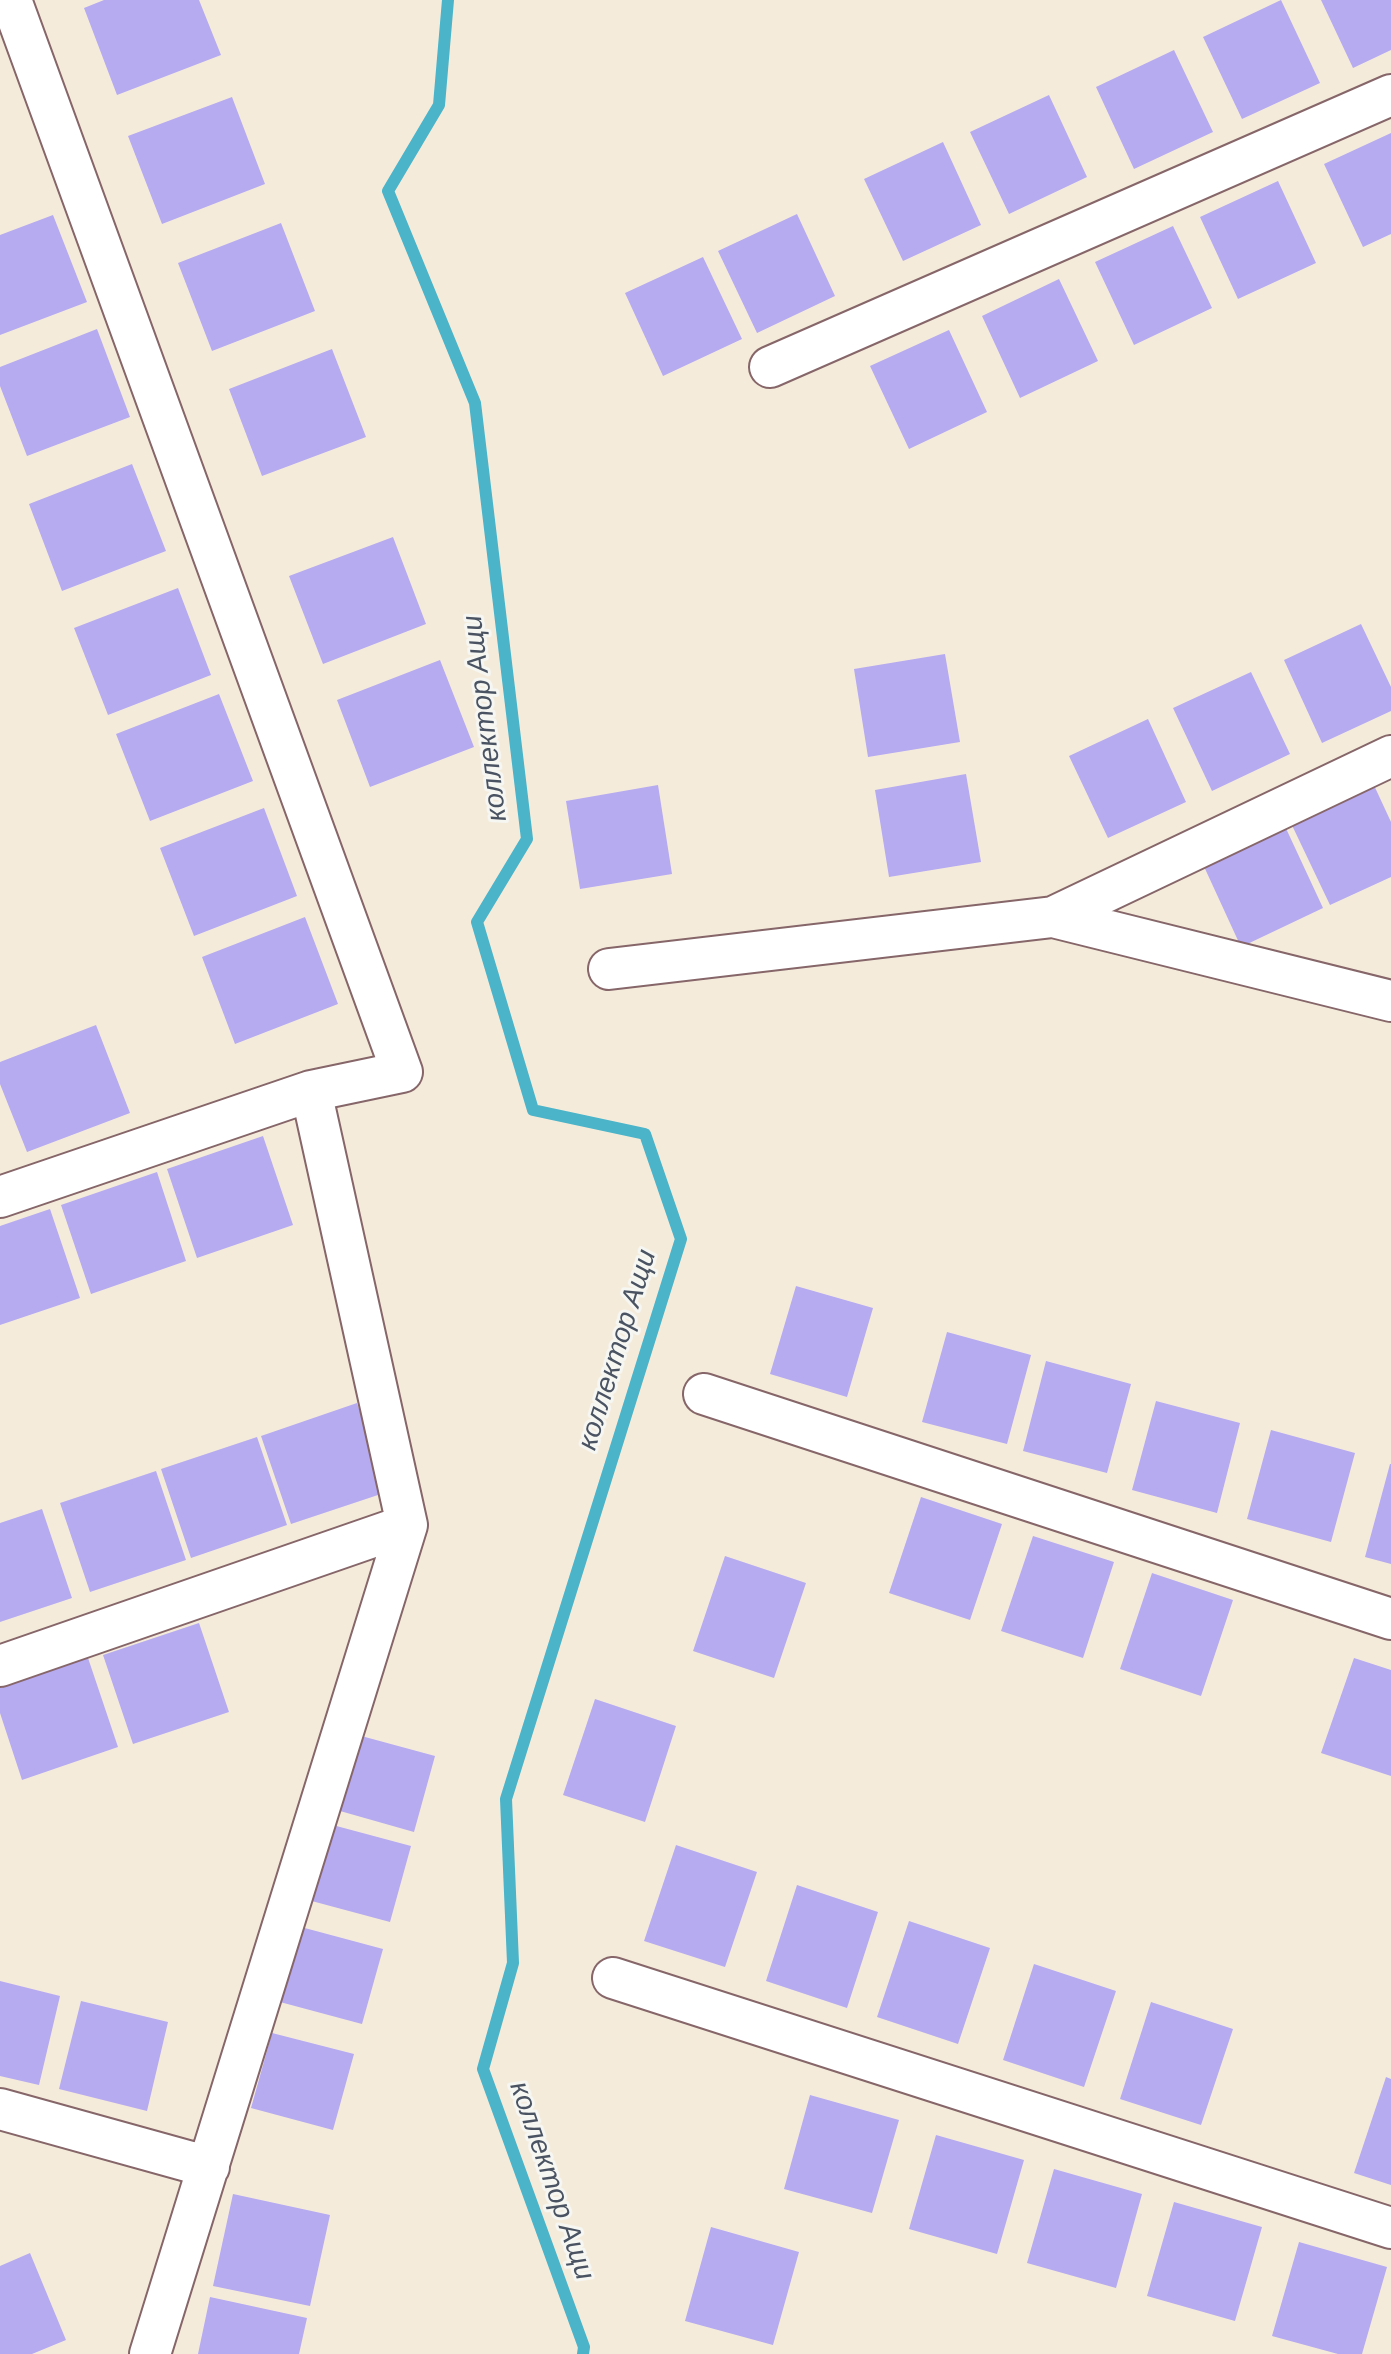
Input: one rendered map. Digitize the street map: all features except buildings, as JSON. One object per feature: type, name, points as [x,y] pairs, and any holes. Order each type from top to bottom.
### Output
[{"type":"street","points":[[0,1197],[311,1091],[402,1072],[11,0]]},
{"type":"street","points":[[770,367],[1391,95]]},
{"type":"street","points":[[609,969],[1053,917],[1391,756]]},
{"type":"street","points":[[1053,917],[1391,1001]]},
{"type":"street","points":[[150,2354],[407,1525],[311,1091]]},
{"type":"street","points":[[704,1394],[1391,1619]]},
{"type":"street","points":[[0,1666],[407,1525]]},
{"type":"street","points":[[613,1978],[1391,2228]]},
{"type":"street","points":[[0,2109],[209,2167]]},
{"type":"waterway","name":"коллектор Ащи","points":[[448,0],[439,105],[388,191],[475,403],[527,839],[477,922],[533,1110],[645,1134],[681,1239],[506,1799],[513,1963],[483,2069],[584,2347],[583,2354]]}]
